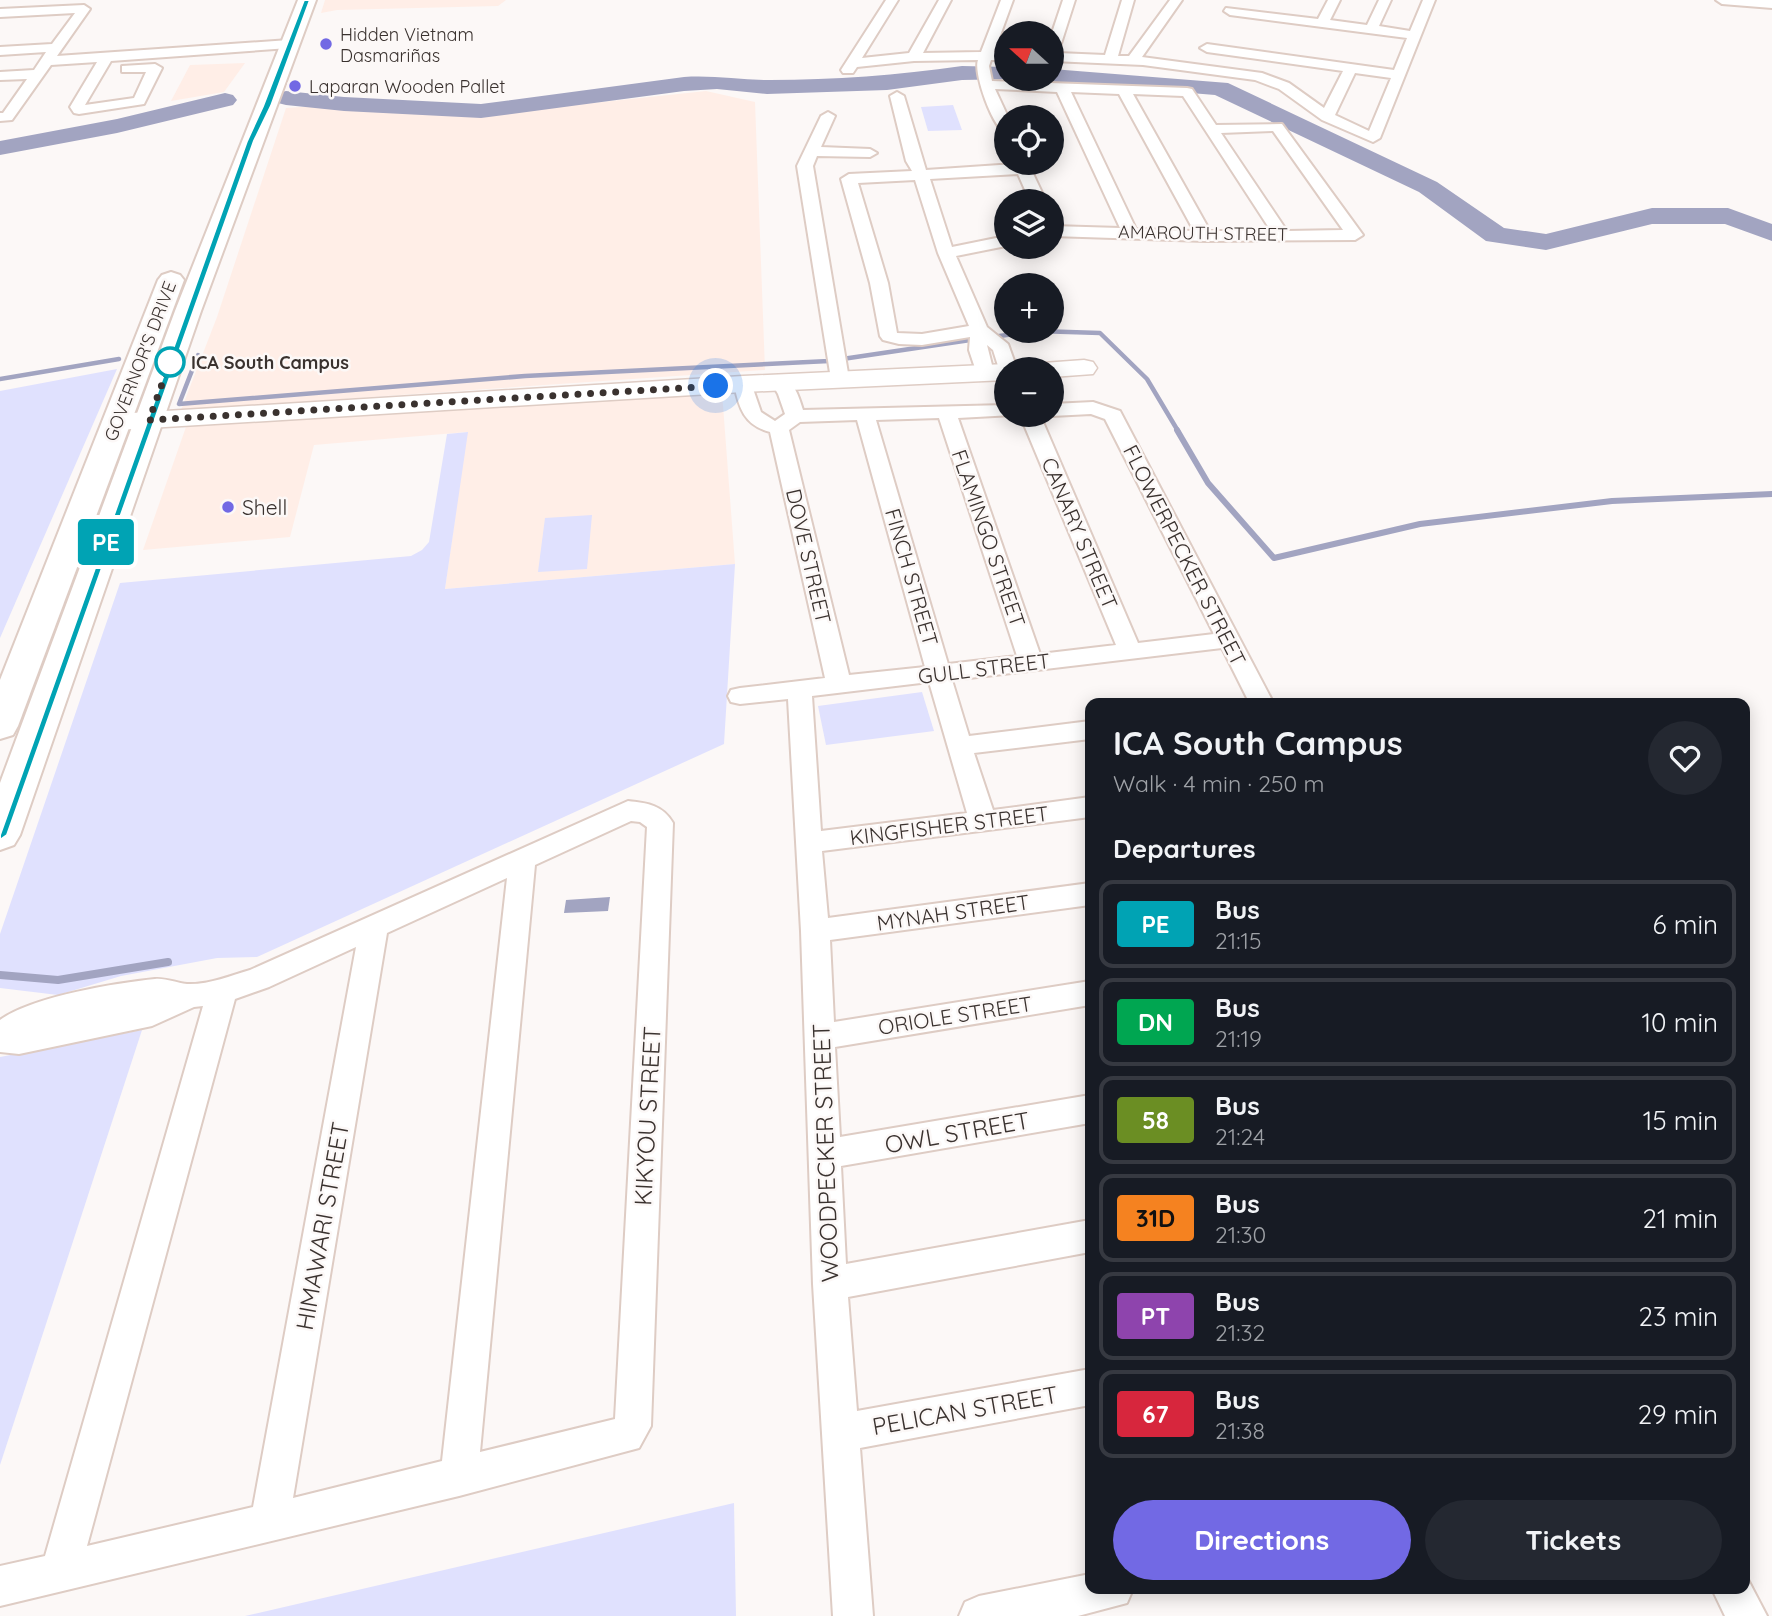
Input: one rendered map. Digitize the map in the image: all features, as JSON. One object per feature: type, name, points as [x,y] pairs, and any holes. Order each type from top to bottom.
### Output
[{"type":"main road","name":"GOVERNOR'S DRIVE","points":[[0,726],[270,98],[275,51],[289,0]]},
{"type":"main road","name":"GOVERNOR'S DRIVE","points":[[275,51],[307,0]]},
{"type":"main road","name":"GOVERNOR'S DRIVE","points":[[0,835],[133,421],[181,254]]},
{"type":"street","points":[[892,0],[851,67],[914,57],[994,73]]},
{"type":"street","points":[[914,57],[945,0]]},
{"type":"street","points":[[997,105],[984,71],[1007,0]]},
{"type":"street","points":[[1062,21],[1069,0]]},
{"type":"street","points":[[1111,59],[1128,0]]},
{"type":"street","points":[[1133,60],[1176,0]]},
{"type":"street","points":[[1277,17],[1287,0]]},
{"type":"street","points":[[1322,23],[1334,0]]},
{"type":"street","points":[[1371,29],[1385,0]]},
{"type":"street","points":[[1064,57],[1133,60],[1249,74],[1284,86],[1327,117],[1373,138],[1429,0]]},
{"type":"street","points":[[1722,0],[1772,4]]},
{"type":"street","points":[[0,13],[84,9],[7,117],[0,117]]},
{"type":"street","points":[[1231,11],[1415,34]]},
{"type":"street","points":[[1195,67],[1210,43],[1256,55],[1400,75]]},
{"type":"street","points":[[0,51],[57,48]]},
{"type":"street","points":[[48,61],[207,51],[275,51]]},
{"type":"street","points":[[1249,74],[1256,55]]},
{"type":"street","points":[[98,71],[155,68],[139,101],[79,110],[77,107],[106,57]]},
{"type":"street","points":[[1284,86],[1296,60]]},
{"type":"street","points":[[984,71],[994,64]]},
{"type":"street","points":[[1327,117],[1350,68]]},
{"type":"street","points":[[0,76],[39,74]]},
{"type":"street","points":[[1064,86],[1187,92],[1281,234]]},
{"type":"street","points":[[1123,89],[1205,236]]},
{"type":"street","points":[[1063,91],[1130,233]]},
{"type":"street","points":[[897,96],[914,161],[921,174],[946,253],[979,330],[978,350],[994,365]]},
{"type":"street","points":[[828,116],[810,151],[806,169],[840,379]]},
{"type":"street","name":"AMAROUTH STREET","points":[[1064,231],[1205,236],[1355,235],[1277,127],[1214,129]]},
{"type":"street","points":[[810,151],[870,153]]},
{"type":"street","points":[[979,330],[900,340],[889,336],[879,283],[849,179],[994,168]]},
{"type":"street","points":[[946,253],[994,243]]},
{"type":"street","points":[[1064,369],[1084,368]]},
{"type":"street","points":[[133,421],[994,371]]},
{"type":"street","name":"DOVE STREET","points":[[780,382],[789,394],[787,422],[839,685]]},
{"type":"street","points":[[743,384],[750,412],[759,423],[865,414],[994,411]]},
{"type":"street","name":"FLOWERPECKER STREET","points":[[1064,409],[1093,408],[1113,415],[1259,698]]},
{"type":"street","name":"FLAMINGO STREET","points":[[947,413],[1031,663]]},
{"type":"street","name":"FINCH STREET","points":[[865,414],[959,747],[983,821]]},
{"type":"street","name":"CANARY STREET","points":[[1035,427],[1129,651]]},
{"type":"street","name":"GULL STREET","points":[[740,696],[1229,640]]},
{"type":"street","name":"WOODPECKER STREET","points":[[800,689],[815,931],[830,1284],[853,1616]]},
{"type":"street","points":[[959,747],[1085,731]]},
{"type":"street","name":"KINGFISHER STREET","points":[[809,843],[1085,808]]},
{"type":"street","name":"KIKYOU STREET","points":[[522,860],[628,811],[647,813],[660,822],[632,1426]]},
{"type":"street","points":[[0,1038],[19,1041],[152,1014],[205,993],[258,979],[522,860]]},
{"type":"street","points":[[459,1477],[522,860]]},
{"type":"street","name":"MYNAH STREET","points":[[815,931],[1085,895]]},
{"type":"street","name":"HIMAWARI STREET","points":[[269,1523],[374,928]]},
{"type":"street","points":[[60,1573],[205,993]]},
{"type":"street","name":"ORIOLE STREET","points":[[820,1037],[1085,994]]},
{"type":"street","name":"OWL STREET","points":[[825,1154],[1085,1110]]},
{"type":"street","points":[[830,1284],[1085,1237]]},
{"type":"street","name":"PELICAN STREET","points":[[841,1433],[1085,1388]]},
{"type":"street","points":[[0,1586],[617,1439],[626,1435],[632,1426]]},
{"type":"street","points":[[979,1616],[1088,1594]]},
{"type":"street","points":[[1735,1594],[1747,1616]]},
{"type":"shaded area","points":[[325,0],[506,0],[498,6],[337,10],[321,13]]},
{"type":"shaded area","points":[[245,63],[224,92],[171,101],[190,65]]},
{"type":"shaded area","points":[[706,91],[755,102],[765,370],[181,410],[217,317],[286,108],[315,106],[480,115]]},
{"type":"shaded area","points":[[953,105],[962,130],[928,131],[921,107]]},
{"type":"shaded area","points":[[117,369],[0,638],[0,391]]},
{"type":"shaded area","points":[[722,392],[735,564],[445,589],[467,432],[314,445],[290,537],[143,550],[187,424]]},
{"type":"shaded area","points":[[468,432],[445,589],[735,564],[724,744],[257,957],[217,958],[121,976],[58,995],[0,988],[0,934],[120,583],[411,556],[429,542],[447,434]]},
{"type":"shaded area","points":[[592,515],[587,569],[538,572],[545,518]]},
{"type":"shaded area","points":[[922,692],[934,731],[826,745],[818,706]]},
{"type":"shaded area","points":[[610,897],[608,911],[564,913],[566,900]]},
{"type":"shaded area","points":[[142,1030],[0,1465],[0,1057]]},
{"type":"shaded area","points":[[734,1503],[736,1616],[245,1616]]},
{"type":"waterway","points":[[286,98],[344,104],[481,111],[684,84],[717,82],[767,87],[887,83],[962,73],[994,74]]},
{"type":"waterway","points":[[1064,77],[1220,88],[1428,187],[1496,235],[1546,242],[1652,216],[1728,216],[1772,233]]},
{"type":"waterway","points":[[0,148],[117,126],[225,100]]},
{"type":"waterway","points":[[992,337],[1037,331],[1100,333],[1147,379],[1178,431]]},
{"type":"waterway","points":[[198,355],[179,404],[525,376],[829,361],[977,339]]},
{"type":"waterway","points":[[0,379],[119,359]]},
{"type":"waterway","points":[[1177,430],[1208,483],[1274,558],[1420,524],[1612,501],[1772,494]]},
{"type":"waterway","points":[[0,975],[58,980],[168,962]]},
{"type":"bus line","name":"PE","points":[[0,835],[250,141],[267,106],[307,0]]},
{"type":"place","name":"Hidden Vietnam Dasmariñas","points":[[326,44]]},
{"type":"place","name":"Laparan Wooden Pallet","points":[[295,86]]},
{"type":"place","name":"ICA South Campus","points":[[170,362]]},
{"type":"place","name":"Shell","points":[[228,507]]},
{"type":"route","points":[[170,362],[149,420],[716,386]]}]
